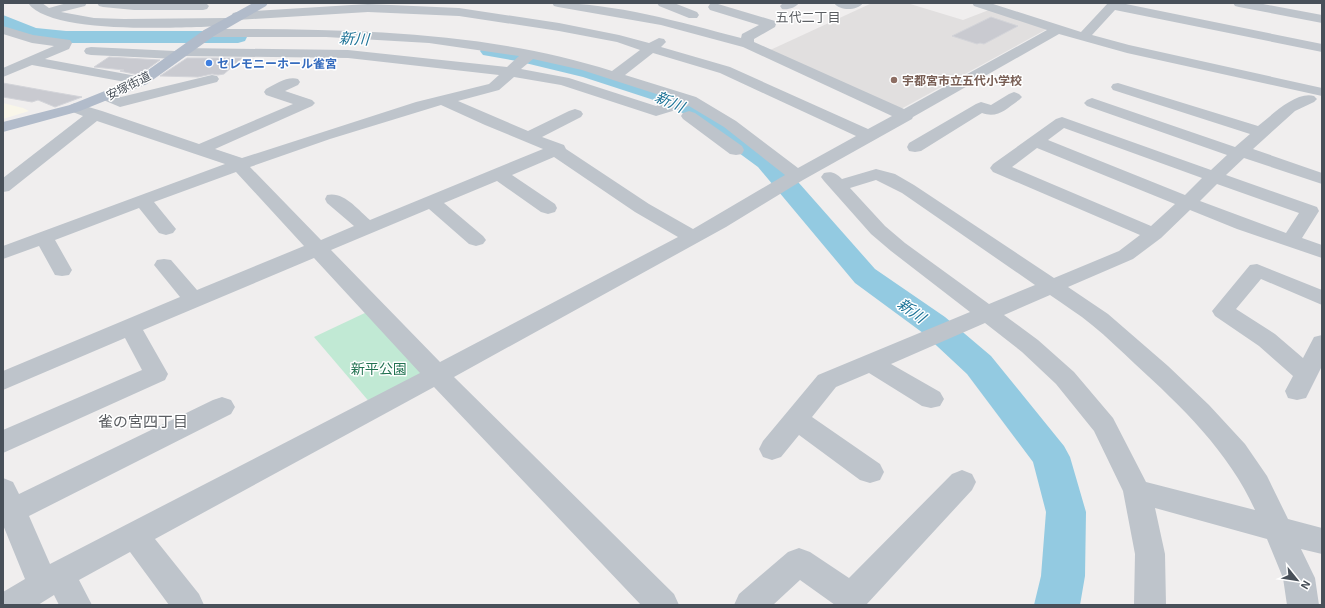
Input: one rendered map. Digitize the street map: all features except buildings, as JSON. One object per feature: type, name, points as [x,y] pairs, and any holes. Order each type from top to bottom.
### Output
[{"type":"main road","name":"安塚街道","points":[[101,105],[142,81],[205,36],[262,3]]},
{"type":"main road","points":[[3,127],[75,108]]},
{"type":"street","points":[[34,3],[46,12],[69,19],[96,22],[172,22],[232,19],[368,8],[459,12],[559,27],[619,39],[725,70],[870,136]]},
{"type":"street","points":[[46,12],[81,3]]},
{"type":"street","points":[[103,3],[122,6],[206,5]]},
{"type":"street","points":[[429,39],[470,3]]},
{"type":"street","points":[[558,3],[602,10],[748,40],[770,24],[719,5],[693,15]]},
{"type":"street","points":[[663,3],[929,117]]},
{"type":"street","points":[[840,3],[850,6],[857,3]]},
{"type":"street","points":[[978,3],[1010,7],[1058,29],[1083,37],[1311,103]]},
{"type":"street","points":[[1239,3],[1322,19]]},
{"type":"street","points":[[1083,37],[1110,4],[1322,48]]},
{"type":"street","points":[[172,22],[206,5]]},
{"type":"street","points":[[1216,27],[1222,15]]},
{"type":"street","points":[[614,76],[681,26]]},
{"type":"street","points":[[915,148],[929,117],[1058,29]]},
{"type":"street","points":[[3,30],[22,37],[65,43],[64,46],[3,73]]},
{"type":"street","points":[[205,36],[429,39],[586,67],[614,76],[730,124],[788,182]]},
{"type":"street","points":[[3,45],[22,37]]},
{"type":"street","points":[[348,54],[362,37]]},
{"type":"street","points":[[91,51],[179,54],[348,54],[394,58],[511,72],[564,81],[656,112],[682,103]]},
{"type":"street","points":[[3,253],[239,164],[372,120],[494,88],[527,57]]},
{"type":"street","points":[[30,61],[142,81]]},
{"type":"street","points":[[75,108],[120,102],[212,79]]},
{"type":"street","points":[[199,150],[306,103],[271,92],[293,82]]},
{"type":"street","points":[[1118,87],[1261,132]]},
{"type":"street","points":[[10,605],[51,580],[291,450],[307,445],[692,237],[870,136],[929,117],[981,107],[992,111],[1014,97]]},
{"type":"street","points":[[444,100],[491,122],[558,149],[556,150],[642,208],[692,237]]},
{"type":"street","points":[[682,103],[706,127],[736,150]]},
{"type":"street","points":[[1092,103],[1322,179]]},
{"type":"street","points":[[772,449],[827,381],[1126,255],[1154,234],[1261,132],[1290,108],[1311,103]]},
{"type":"street","points":[[101,105],[199,150],[239,164],[317,250],[663,605]]},
{"type":"street","points":[[3,187],[101,105]]},
{"type":"street","points":[[528,137],[575,114]]},
{"type":"street","points":[[1154,234],[999,168],[1062,122],[1310,211],[1290,241]]},
{"type":"street","points":[[1035,141],[1244,225],[1322,252]]},
{"type":"street","points":[[3,381],[556,150]]},
{"type":"street","points":[[819,164],[878,230],[898,247],[1030,346],[1065,378],[1104,425],[1137,491],[1150,554],[1150,605]]},
{"type":"street","points":[[499,174],[548,208]]},
{"type":"street","points":[[838,186],[876,174],[889,178],[1100,319],[1160,372],[1200,412],[1235,452],[1257,484],[1299,578],[1303,605]]},
{"type":"street","points":[[334,199],[368,228]]},
{"type":"street","points":[[142,200],[166,229]]},
{"type":"street","points":[[432,202],[476,240]]},
{"type":"street","points":[[44,238],[62,270]]},
{"type":"street","points":[[164,265],[194,300]]},
{"type":"street","points":[[1322,298],[1257,270],[1223,311],[1267,340],[1301,382],[1322,343]]},
{"type":"street","points":[[3,442],[156,374],[130,328]]},
{"type":"street","points":[[871,363],[931,399]]},
{"type":"street","points":[[76,605],[51,580],[7,501],[222,407]]},
{"type":"street","points":[[796,419],[870,472]]},
{"type":"street","points":[[750,605],[800,562],[851,598],[962,482]]},
{"type":"street","points":[[1137,491],[1322,541]]},
{"type":"street","points":[[134,535],[188,605]]},
{"type":"shaded area","name":"宇都宮市立五代小学校","points":[[872,3],[907,3],[963,20],[989,10],[1047,29],[901,109],[768,51]]},
{"type":"shaded area","points":[[3,103],[23,108],[29,111],[3,119]]},
{"type":"green space","name":"新平公園","points":[[367,312],[426,374],[372,405],[314,337]]},
{"type":"waterway","name":"新川","points":[[3,20],[32,33],[66,37],[238,37]]},
{"type":"waterway","name":"新川","points":[[490,51],[517,55],[590,73],[677,100],[702,115],[767,162],[865,276],[934,325],[979,365],[1051,457],[1066,512],[1063,576],[1057,605]]},
{"type":"place","name":"セレモニーホール雀宮","points":[[209,63]]},
{"type":"place","name":"宇都宮市立五代小学校","points":[[894,80]]},
{"type":"district","name":"五代二丁目","points":[[808,17]]},
{"type":"district","name":"雀の宮四丁目","points":[[143,421]]}]
